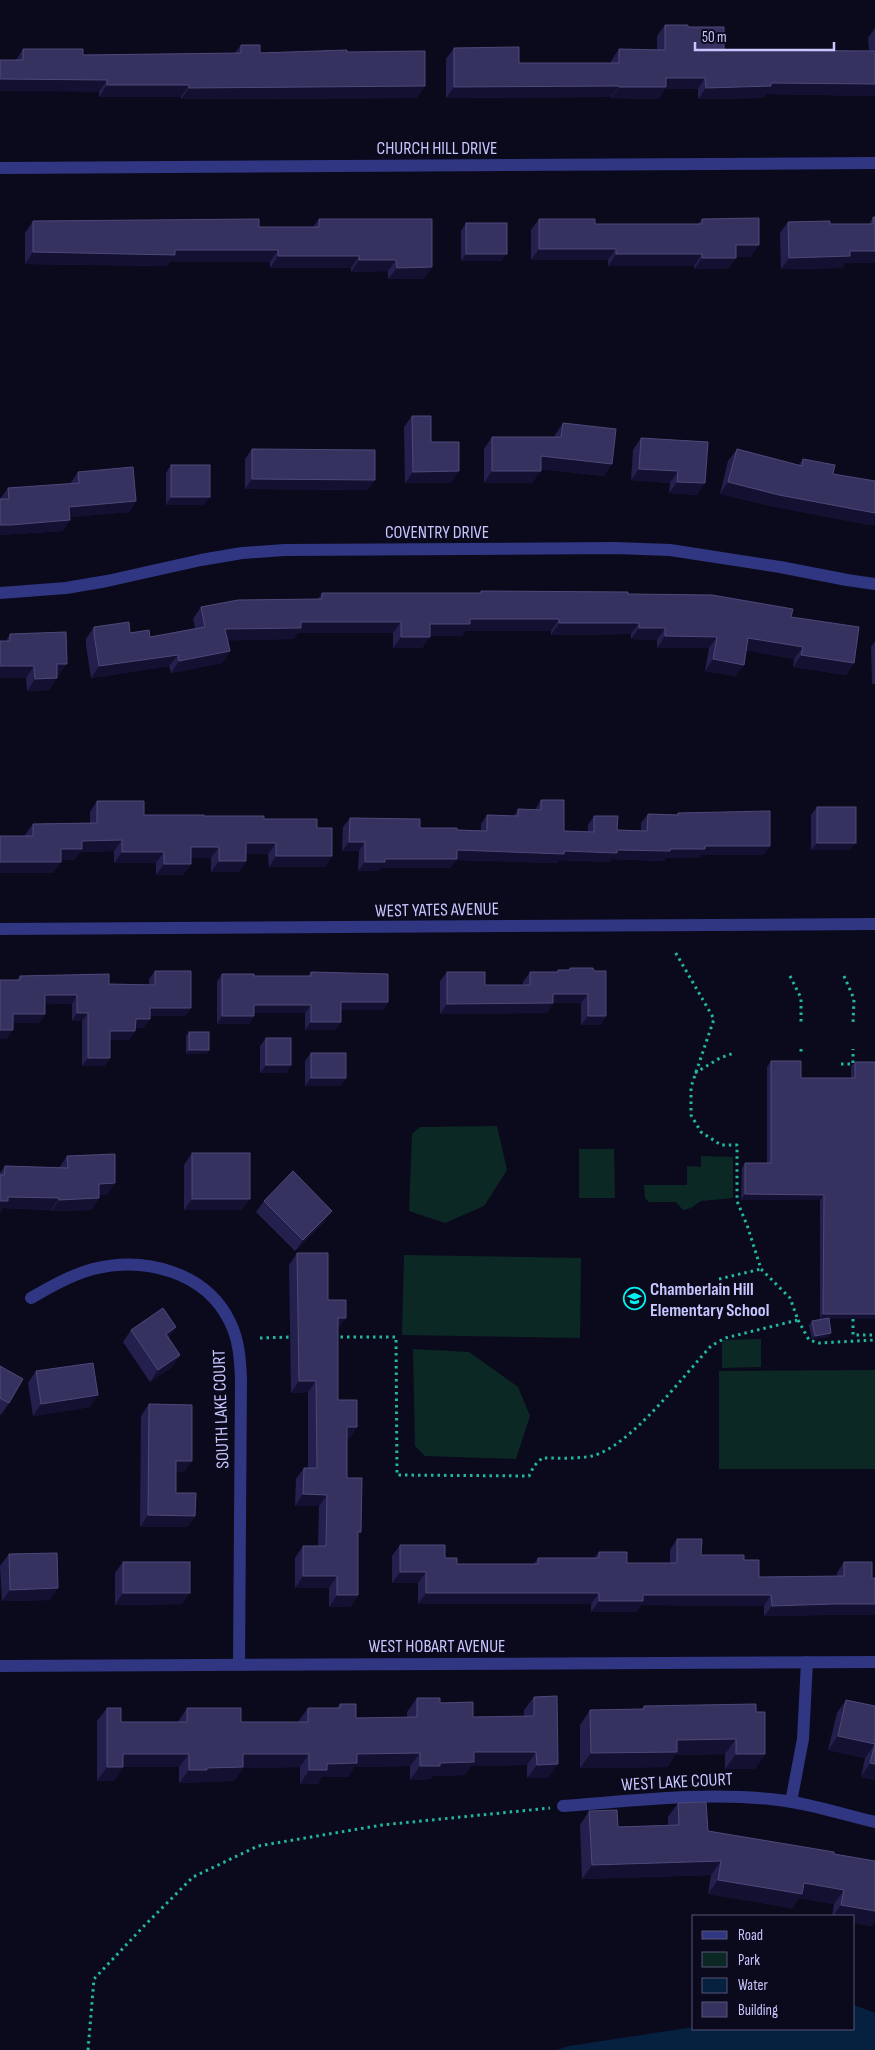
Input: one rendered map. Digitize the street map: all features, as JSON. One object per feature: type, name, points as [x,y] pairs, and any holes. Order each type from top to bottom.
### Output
[{"type":"street","name":"CHURCH HILL DRIVE","points":[[0,168],[875,163]]},
{"type":"street","name":"COVENTRY DRIVE","points":[[0,593],[66,588],[201,560],[242,553],[284,550],[615,548],[670,550],[780,566],[875,584]]},
{"type":"street","name":"WEST YATES AVENUE","points":[[0,930],[875,924]]},
{"type":"street","name":"SOUTH LAKE COURT","points":[[31,1298],[47,1288],[92,1270],[117,1266],[156,1266],[182,1275],[195,1282],[216,1300],[224,1312],[236,1337],[241,1378],[239,1664]]},
{"type":"street","points":[[792,1802],[803,1738],[808,1662]]},
{"type":"street","name":"WEST HOBART AVENUE","points":[[0,1666],[875,1662]]},
{"type":"street","name":"WEST LAKE COURT","points":[[563,1806],[745,1796],[792,1802],[875,1822]]},
{"type":"path","points":[[674,950],[714,1019],[690,1087],[690,1115],[702,1132],[720,1145],[737,1145],[737,1201],[748,1225],[762,1269],[790,1298],[798,1320],[809,1340],[819,1342],[875,1340]]},
{"type":"path","points":[[790,976],[800,998],[801,1023]]},
{"type":"path","points":[[844,976],[854,999],[853,1024]]},
{"type":"path","points":[[841,1064],[853,1064],[853,1049]]},
{"type":"path","points":[[695,1073],[720,1058],[734,1053]]},
{"type":"path","points":[[719,1279],[762,1269]]},
{"type":"path","points":[[853,1319],[853,1335],[875,1335]]},
{"type":"path","points":[[328,1337],[396,1337],[397,1475],[529,1476],[534,1466],[542,1458],[591,1456],[605,1451],[631,1434],[711,1346],[725,1338],[798,1320]]},
{"type":"path","points":[[260,1338],[299,1338]]},
{"type":"path","points":[[88,2050],[94,1979],[193,1877],[258,1846],[382,1825],[563,1806]]},
{"type":"green space","points":[[497,1126],[507,1170],[484,1206],[445,1223],[409,1211],[412,1134],[420,1127]]},
{"type":"green space","points":[[579,1149],[614,1149],[615,1198],[579,1198]]},
{"type":"green space","points":[[701,1156],[733,1157],[733,1198],[701,1201],[691,1208],[683,1210],[676,1202],[649,1202],[645,1198],[644,1185],[687,1185],[687,1166],[701,1167]]},
{"type":"green space","points":[[404,1255],[581,1258],[580,1338],[402,1335]]},
{"type":"green space","points":[[761,1339],[761,1367],[722,1368],[722,1340]]},
{"type":"green space","points":[[413,1349],[469,1352],[518,1387],[530,1416],[516,1459],[425,1456],[415,1446]]},
{"type":"green space","points":[[875,1370],[875,1469],[719,1469],[719,1371]]},
{"type":"water","points":[[855,2005],[875,2013],[875,2050],[557,2050],[569,2046],[692,2027],[692,2030],[855,2030]]},
{"type":"building","points":[[665,25],[724,27],[724,50],[875,51],[875,84],[771,83],[771,86],[706,88],[705,78],[666,78],[666,87],[454,87],[454,48],[519,47],[519,63],[619,63],[619,49],[665,50]]},
{"type":"building","points":[[241,45],[260,45],[260,53],[347,50],[347,52],[425,51],[425,86],[189,88],[189,85],[107,85],[107,80],[0,79],[0,60],[23,60],[23,49],[83,49],[83,55],[241,53]]},
{"type":"building","points":[[873,217],[875,217],[875,251],[850,251],[850,256],[789,258],[788,222],[830,221],[830,224],[873,224]]},
{"type":"building","points":[[759,218],[759,245],[736,245],[736,258],[702,258],[702,254],[616,254],[616,249],[539,249],[539,219],[595,219],[595,224],[702,224],[702,219]]},
{"type":"building","points":[[259,219],[259,227],[319,227],[319,219],[432,219],[432,267],[397,268],[396,260],[359,260],[359,256],[278,256],[278,250],[175,250],[175,255],[33,252],[33,221]]},
{"type":"building","points":[[466,223],[507,223],[507,254],[466,254]]},
{"type":"building","points":[[412,416],[431,416],[431,442],[459,442],[459,471],[413,472]]},
{"type":"building","points":[[563,423],[616,429],[612,464],[541,456],[541,471],[492,471],[492,437],[561,437]]},
{"type":"building","points":[[641,438],[708,442],[705,483],[677,482],[678,471],[639,469]]},
{"type":"building","points":[[252,449],[375,450],[375,480],[252,479]]},
{"type":"building","points":[[737,449],[802,466],[803,459],[835,465],[833,474],[875,481],[875,513],[779,495],[728,482]]},
{"type":"building","points":[[171,465],[210,465],[210,497],[171,497]]},
{"type":"building","points":[[133,467],[136,501],[69,507],[70,520],[0,525],[0,499],[9,499],[8,488],[79,483],[78,472]]},
{"type":"building","points":[[481,591],[628,592],[628,594],[712,595],[793,609],[791,617],[859,627],[854,663],[801,655],[803,647],[748,638],[744,665],[713,659],[717,637],[665,636],[665,628],[639,628],[639,623],[559,623],[559,619],[470,619],[470,624],[430,624],[430,637],[401,637],[401,622],[301,622],[301,628],[225,629],[230,651],[179,661],[178,655],[99,666],[94,634],[94,627],[129,622],[130,633],[149,630],[150,637],[205,627],[201,607],[238,600],[322,599],[322,593],[481,593]]},
{"type":"building","points":[[66,632],[67,664],[57,664],[57,678],[35,679],[34,666],[0,666],[0,641],[10,641],[10,634]]},
{"type":"building","points":[[541,800],[564,800],[564,831],[594,832],[594,816],[618,816],[617,830],[647,831],[648,814],[678,815],[678,813],[770,811],[770,846],[705,846],[705,849],[670,849],[670,851],[617,850],[617,853],[564,851],[564,854],[457,850],[457,859],[385,859],[385,862],[365,862],[365,842],[349,842],[350,818],[420,819],[420,828],[457,828],[457,830],[487,831],[487,815],[518,816],[518,809],[541,810]]},
{"type":"building","points":[[97,801],[144,801],[144,815],[264,816],[264,819],[317,819],[317,828],[332,828],[332,856],[276,856],[276,843],[246,843],[246,861],[219,861],[219,847],[191,847],[191,864],[164,864],[164,852],[122,852],[122,840],[82,841],[82,849],[61,849],[61,862],[0,862],[0,836],[33,836],[33,824],[97,823]]},
{"type":"building","points":[[817,807],[856,807],[856,843],[817,843]]},
{"type":"building","points":[[570,968],[593,968],[594,971],[606,971],[606,1016],[588,1016],[588,994],[553,994],[553,1003],[447,1004],[447,972],[485,972],[485,985],[530,985],[530,972],[558,972],[558,970],[570,970]]},
{"type":"building","points":[[155,971],[191,971],[191,1008],[150,1008],[150,1019],[136,1019],[135,1031],[110,1031],[110,1058],[88,1058],[88,1013],[77,1013],[77,995],[45,995],[45,1014],[13,1014],[13,1030],[0,1030],[0,980],[20,980],[20,976],[109,974],[109,984],[155,985]]},
{"type":"building","points":[[311,972],[388,974],[388,1002],[341,1002],[341,1022],[311,1022],[311,1005],[254,1005],[254,1016],[222,1016],[222,974],[311,976]]},
{"type":"building","points":[[189,1032],[209,1032],[209,1050],[189,1050]]},
{"type":"building","points":[[266,1038],[291,1038],[291,1065],[266,1065]]},
{"type":"building","points":[[311,1053],[346,1053],[346,1078],[311,1078]]},
{"type":"building","points":[[771,1061],[801,1061],[801,1078],[855,1078],[855,1062],[875,1062],[875,1314],[823,1314],[824,1195],[745,1194],[745,1163],[771,1163]]},
{"type":"building","points":[[192,1153],[250,1153],[250,1199],[192,1199]]},
{"type":"building","points":[[115,1154],[115,1183],[99,1184],[99,1198],[59,1200],[59,1198],[8,1197],[8,1201],[0,1201],[0,1175],[4,1175],[5,1166],[68,1168],[67,1156]]},
{"type":"building","points":[[293,1171],[332,1211],[303,1240],[264,1201]]},
{"type":"building","points":[[297,1253],[328,1253],[328,1300],[346,1300],[346,1318],[338,1318],[338,1400],[357,1400],[357,1427],[347,1427],[347,1478],[362,1478],[361,1532],[358,1532],[358,1595],[337,1595],[337,1576],[303,1576],[303,1546],[326,1546],[327,1495],[303,1494],[304,1468],[317,1468],[316,1381],[299,1381]]},
{"type":"building","points":[[163,1308],[176,1327],[166,1334],[180,1355],[158,1370],[131,1330]]},
{"type":"building","points":[[829,1318],[831,1333],[815,1336],[812,1321]]},
{"type":"building","points":[[93,1363],[98,1395],[41,1404],[36,1371]]},
{"type":"building","points":[[0,1366],[23,1379],[9,1403],[0,1398]]},
{"type":"building","points":[[149,1404],[192,1405],[192,1461],[176,1461],[176,1493],[196,1493],[195,1516],[148,1515]]},
{"type":"building","points":[[677,1539],[702,1539],[701,1555],[744,1555],[744,1560],[759,1560],[759,1577],[844,1576],[844,1562],[872,1562],[872,1578],[875,1578],[875,1604],[772,1606],[771,1595],[643,1595],[643,1601],[599,1601],[599,1593],[426,1593],[426,1572],[400,1572],[400,1545],[445,1545],[445,1558],[457,1558],[457,1564],[538,1564],[538,1558],[599,1558],[599,1552],[627,1552],[627,1563],[677,1563]]},
{"type":"building","points":[[57,1553],[58,1588],[10,1590],[9,1554]]},
{"type":"building","points":[[123,1562],[190,1562],[190,1593],[123,1593]]},
{"type":"building","points":[[557,1696],[558,1764],[537,1765],[536,1752],[474,1752],[474,1762],[440,1763],[440,1766],[420,1766],[420,1753],[357,1754],[357,1763],[327,1764],[327,1770],[309,1770],[309,1754],[243,1754],[243,1767],[189,1770],[189,1754],[123,1754],[123,1767],[107,1767],[107,1708],[121,1708],[121,1722],[187,1722],[187,1708],[241,1708],[241,1722],[308,1722],[308,1708],[340,1708],[340,1704],[356,1704],[356,1718],[417,1717],[417,1698],[440,1698],[440,1703],[473,1702],[473,1717],[534,1716],[534,1697]]},
{"type":"building","points":[[846,1700],[875,1706],[875,1744],[838,1736]]},
{"type":"building","points":[[756,1704],[756,1712],[765,1712],[765,1754],[736,1754],[736,1739],[677,1740],[677,1752],[591,1753],[590,1710],[644,1709],[644,1706]]},
{"type":"building","points":[[875,1744],[875,1764],[870,1763]]},
{"type":"building","points":[[706,1802],[708,1831],[834,1852],[834,1854],[875,1861],[875,1911],[841,1905],[844,1890],[804,1883],[802,1894],[718,1880],[721,1861],[592,1865],[589,1811],[617,1810],[618,1827],[679,1825],[678,1803]]},
{"type":"place","name":"Chamberlain Hill Elementary School","points":[[634,1299]]}]
